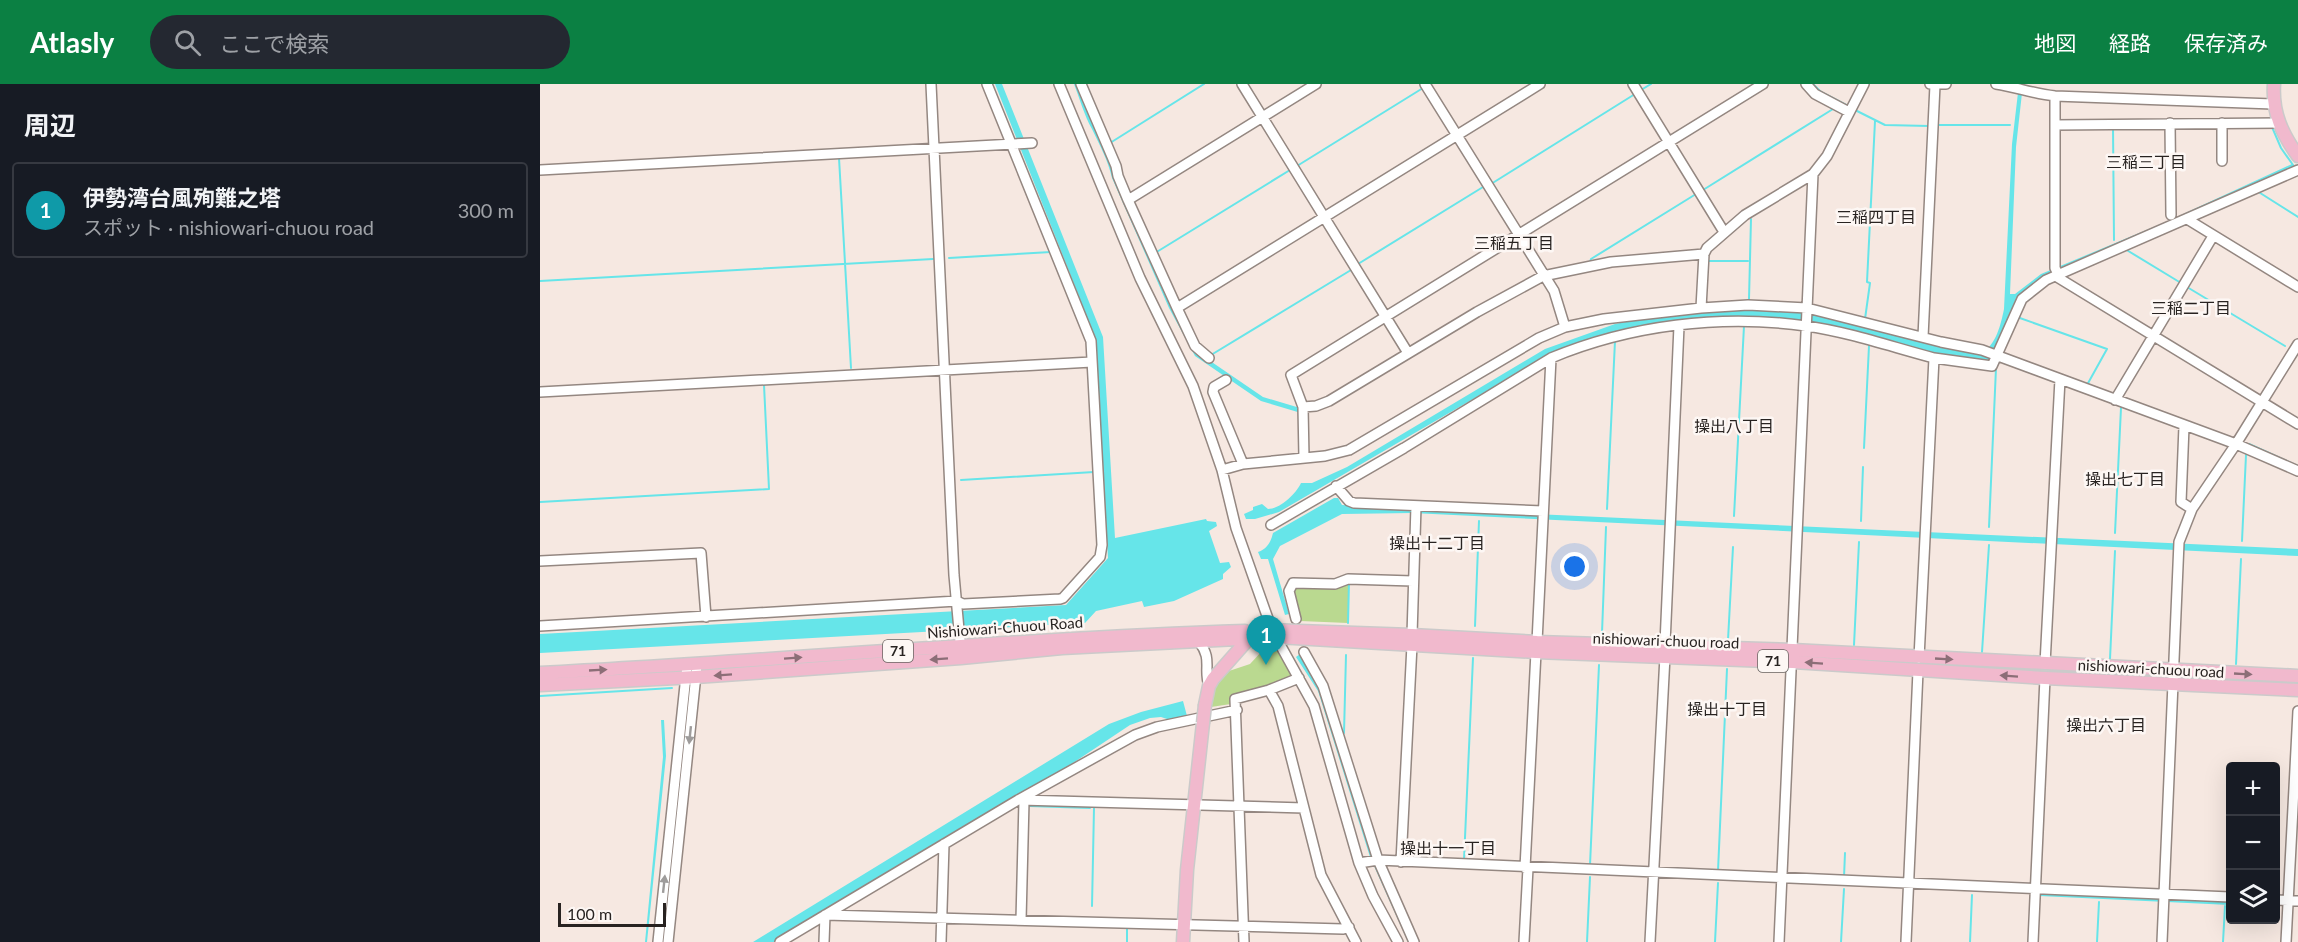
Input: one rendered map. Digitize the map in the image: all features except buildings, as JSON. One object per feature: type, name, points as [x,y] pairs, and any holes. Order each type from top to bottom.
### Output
[{"type":"main road","points":[[2274,84],[2273,104],[2278,123],[2298,156]]},
{"type":"main road","name":"nishiowari-chuou road","points":[[1252,635],[1274,633],[1537,647],[1793,656],[1919,664],[2045,678],[2298,690]]},
{"type":"main road","points":[[1184,942],[1193,806],[1209,686],[1252,635]]},
{"type":"main road","name":"Nishiowari-Chuou Road","points":[[961,648],[1062,648],[1199,642],[1252,635]]},
{"type":"main road","name":"Nishiowari-Chuou Road","points":[[540,685],[1110,636],[1252,635]]},
{"type":"main road","name":"nishiowari-chuou road","points":[[1919,664],[2045,664],[2298,676]]},
{"type":"main road","name":"Nishiowari-Chuou Road","points":[[540,673],[691,671]]},
{"type":"street","points":[[931,84],[943,369],[961,648]]},
{"type":"street","points":[[540,626],[1063,598],[1100,557],[1102,545],[1091,341],[987,84]]},
{"type":"street","points":[[1059,84],[1140,278],[1192,386],[1222,470],[1236,528],[1274,633],[1314,706],[1368,861],[1414,942]]},
{"type":"street","points":[[1094,84],[1082,87],[1128,200],[1195,346],[1209,358]]},
{"type":"street","points":[[1242,84],[1408,353]]},
{"type":"street","points":[[1128,200],[1316,84]]},
{"type":"street","points":[[1425,84],[1554,291],[1565,327]]},
{"type":"street","points":[[1177,308],[1540,84]]},
{"type":"street","points":[[1634,84],[1724,232]]},
{"type":"street","points":[[1304,458],[1303,407],[1291,375],[1763,84]]},
{"type":"street","points":[[1806,84],[1815,94],[1849,112]]},
{"type":"street","points":[[1701,308],[1704,254],[1707,248],[1724,232],[1760,206],[1813,174],[1827,156],[1864,84]]},
{"type":"street","points":[[1923,337],[1932,84],[1946,84]]},
{"type":"street","points":[[1996,84],[2055,96],[2273,104]]},
{"type":"street","points":[[2055,96],[2057,273]]},
{"type":"street","points":[[2170,123],[2171,215]]},
{"type":"street","points":[[2222,123],[2222,161]]},
{"type":"street","points":[[2055,125],[2278,123]]},
{"type":"street","points":[[540,170],[1032,143]]},
{"type":"street","points":[[1271,525],[1404,448],[1551,358],[1615,336],[1679,326],[1737,321],[1807,325],[1934,357],[1992,366],[2022,299],[2046,280],[2057,273],[2298,170]]},
{"type":"street","points":[[1779,942],[1813,174]]},
{"type":"street","points":[[2187,219],[2298,287]]},
{"type":"street","points":[[2115,400],[2213,236]]},
{"type":"street","points":[[1303,407],[1316,406],[1329,401],[1543,276],[1611,262],[1704,254]]},
{"type":"street","points":[[2057,273],[2153,336],[2298,424]]},
{"type":"street","points":[[1222,470],[1243,464],[1338,454],[1349,450],[1523,347],[1565,327],[1604,319],[1748,305],[1807,310],[1982,350],[2236,444],[2298,471]]},
{"type":"street","points":[[1650,942],[1679,326]]},
{"type":"street","points":[[2162,942],[2179,542],[2192,509],[2236,444],[2298,344]]},
{"type":"street","points":[[1906,942],[1934,357]]},
{"type":"street","points":[[1524,942],[1551,358]]},
{"type":"street","points":[[540,392],[1092,362]]},
{"type":"street","points":[[2045,664],[2060,379]]},
{"type":"street","points":[[1226,380],[1214,387],[1213,392],[1243,464]]},
{"type":"street","points":[[2184,426],[2181,502],[2192,509]]},
{"type":"street","points":[[1336,486],[1349,501],[1416,507],[1543,512]]},
{"type":"street","points":[[1401,861],[1416,507]]},
{"type":"street","points":[[540,561],[701,553],[706,617]]},
{"type":"street","points":[[1296,619],[1289,591],[1293,583],[1335,584],[1348,579],[1413,581]]},
{"type":"street","points":[[1199,642],[1208,657],[1207,681],[1209,686]]},
{"type":"street","points":[[1304,652],[1323,687],[1368,861],[1373,896],[1398,942]]},
{"type":"street","points":[[658,942],[691,671]]},
{"type":"street","points":[[669,942],[691,671]]},
{"type":"street","points":[[1244,942],[1235,699],[1269,690],[1299,678]]},
{"type":"street","points":[[2033,942],[2045,678]]},
{"type":"street","points":[[1269,690],[1278,706],[1301,809],[1321,875],[1346,928],[1356,942]]},
{"type":"street","points":[[780,942],[944,844],[1135,735],[1157,727],[1237,710]]},
{"type":"street","points":[[2286,942],[2291,904],[2298,711]]},
{"type":"street","points":[[1021,800],[1301,809]]},
{"type":"street","points":[[1021,800],[1021,920]]},
{"type":"street","points":[[941,942],[944,844]]},
{"type":"street","points":[[1368,861],[2226,897]]},
{"type":"street","points":[[825,915],[1346,928]]},
{"type":"street","points":[[824,942],[825,915]]},
{"type":"green space","points":[[1349,582],[1348,623],[1300,621],[1293,592],[1295,587]]},
{"type":"green space","points":[[1276,648],[1293,675],[1231,704],[1211,707],[1216,684],[1226,672],[1250,664],[1264,649]]},
{"type":"water","points":[[995,84],[1002,84],[1103,337],[1115,538],[1206,519],[1216,522],[1217,526],[1209,531],[1220,563],[1229,562],[1231,567],[1223,574],[1223,579],[1174,601],[1144,607],[1142,601],[1096,611],[1085,623],[540,653],[540,634],[1066,605],[1108,558],[1095,337]]},
{"type":"water","points":[[1074,84],[1078,84],[1200,354],[1263,397],[1300,408],[1301,413],[1261,401],[1195,356],[1169,308]]},
{"type":"water","points":[[2019,84],[2023,84],[2016,147],[2010,294],[2015,294],[2041,274],[2168,221],[2292,164],[2295,166],[2033,283],[2016,298],[1991,364],[1941,355],[1804,321],[1639,327],[1547,356],[1279,512],[1255,519],[1246,519],[1244,514],[1253,510],[1253,507],[1262,504],[1268,509],[1282,504],[1292,496],[1301,483],[1312,483],[1347,467],[1545,349],[1615,324],[1635,320],[1635,318],[1735,310],[1813,313],[1909,339],[1982,353],[1994,340],[2004,309],[2012,144]]},
{"type":"water","points":[[1334,498],[1338,498],[1342,505],[2298,549],[2298,556],[1412,513],[1342,514],[1280,546],[1273,559],[1289,614],[1285,615],[1268,559],[1261,559],[1258,552],[1268,545],[1273,533]]},
{"type":"water","points":[[1300,654],[1322,690],[1412,942],[1408,942],[1370,857],[1318,691],[1296,657]]},
{"type":"water","points":[[1183,701],[1187,716],[1170,720],[1161,717],[1150,718],[1130,725],[1067,767],[950,834],[946,839],[775,942],[753,942],[1109,724],[1141,712]]},
{"type":"water","points":[[661,720],[664,720],[666,756],[647,942],[645,942],[663,757]]},
{"type":"water","points":[[2040,894],[2226,902],[2226,905],[2040,896]]},
{"type":"waterway","points":[[1110,143],[1204,84]]},
{"type":"waterway","points":[[1641,90],[1651,84]]},
{"type":"waterway","points":[[1813,84],[1821,92],[1848,106]]},
{"type":"waterway","points":[[1297,166],[1423,88]]},
{"type":"waterway","points":[[1491,184],[1635,94]]},
{"type":"waterway","points":[[1703,190],[1833,109]]},
{"type":"waterway","points":[[1855,110],[1885,125],[1929,126]]},
{"type":"waterway","points":[[1865,319],[1870,283],[1867,282],[1875,121]]},
{"type":"waterway","points":[[1939,125],[2010,125]]},
{"type":"waterway","points":[[2113,127],[2114,240]]},
{"type":"waterway","points":[[2272,127],[2281,148],[2293,165]]},
{"type":"waterway","points":[[839,158],[851,368]]},
{"type":"waterway","points":[[1155,253],[1290,170]]},
{"type":"waterway","points":[[1358,264],[1483,187]]},
{"type":"waterway","points":[[2257,191],[2298,217]]},
{"type":"waterway","points":[[1590,262],[1591,259],[1696,194]]},
{"type":"waterway","points":[[1749,299],[1751,219]]},
{"type":"waterway","points":[[2125,249],[2181,283]]},
{"type":"waterway","points":[[949,258],[1051,252]]},
{"type":"waterway","points":[[540,281],[933,259]]},
{"type":"waterway","points":[[1683,260],[1701,260]]},
{"type":"waterway","points":[[1709,261],[1748,261]]},
{"type":"waterway","points":[[1211,355],[1351,270]]},
{"type":"waterway","points":[[2187,287],[2285,346]]},
{"type":"waterway","points":[[2017,317],[2107,349],[2087,385],[2089,386]]},
{"type":"waterway","points":[[1734,516],[1744,326]]},
{"type":"waterway","points":[[1607,509],[1615,341]]},
{"type":"waterway","points":[[1864,448],[1869,346]]},
{"type":"waterway","points":[[1989,527],[1996,368]]},
{"type":"waterway","points":[[540,502],[769,489],[764,385]]},
{"type":"waterway","points":[[2115,533],[2121,408]]},
{"type":"waterway","points":[[2249,444],[2298,466]]},
{"type":"waterway","points":[[2242,541],[2246,455]]},
{"type":"waterway","points":[[1861,521],[1863,467]]},
{"type":"waterway","points":[[961,480],[1094,472]]},
{"type":"waterway","points":[[1475,626],[1479,521]]},
{"type":"waterway","points":[[1602,633],[1606,527]]},
{"type":"waterway","points":[[1854,645],[1859,542]]},
{"type":"waterway","points":[[1982,652],[1989,545]]},
{"type":"waterway","points":[[1728,640],[1733,547]]},
{"type":"waterway","points":[[2110,659],[2115,551]]},
{"type":"waterway","points":[[2236,664],[2241,559]]},
{"type":"waterway","points":[[1348,623],[1349,582]]},
{"type":"waterway","points":[[1344,733],[1346,655]]},
{"type":"waterway","points":[[1464,860],[1473,658]]},
{"type":"waterway","points":[[1590,865],[1599,665]]},
{"type":"waterway","points":[[1718,871],[1727,669]]},
{"type":"waterway","points":[[540,696],[672,688]]},
{"type":"waterway","points":[[1030,806],[1090,808]]},
{"type":"waterway","points":[[1092,906],[1094,808]]},
{"type":"waterway","points":[[1844,877],[1845,853]]},
{"type":"waterway","points":[[1384,865],[1395,865]]},
{"type":"waterway","points":[[1587,942],[1590,877]]},
{"type":"waterway","points":[[1715,942],[1718,883]]},
{"type":"waterway","points":[[1841,942],[1844,889]]},
{"type":"waterway","points":[[1970,942],[1972,895]]},
{"type":"waterway","points":[[2097,942],[2099,902]]},
{"type":"waterway","points":[[2223,942],[2225,906]]},
{"type":"waterway","points":[[1127,926],[1127,942]]},
{"type":"place","name":"伊勢湾台風殉難之塔","points":[[1266,665]]},
{"type":"district","name":"三稲三丁目","points":[[2146,162]]},
{"type":"district","name":"三稲四丁目","points":[[1876,217]]},
{"type":"district","name":"三稲五丁目","points":[[1514,243]]},
{"type":"district","name":"三稲二丁目","points":[[2191,308]]},
{"type":"district","name":"操出八丁目","points":[[1734,426]]},
{"type":"district","name":"操出七丁目","points":[[2125,479]]},
{"type":"district","name":"操出十二丁目","points":[[1437,543]]},
{"type":"district","name":"操出十丁目","points":[[1727,709]]},
{"type":"district","name":"操出六丁目","points":[[2106,725]]},
{"type":"district","name":"操出十一丁目","points":[[1448,848]]}]
